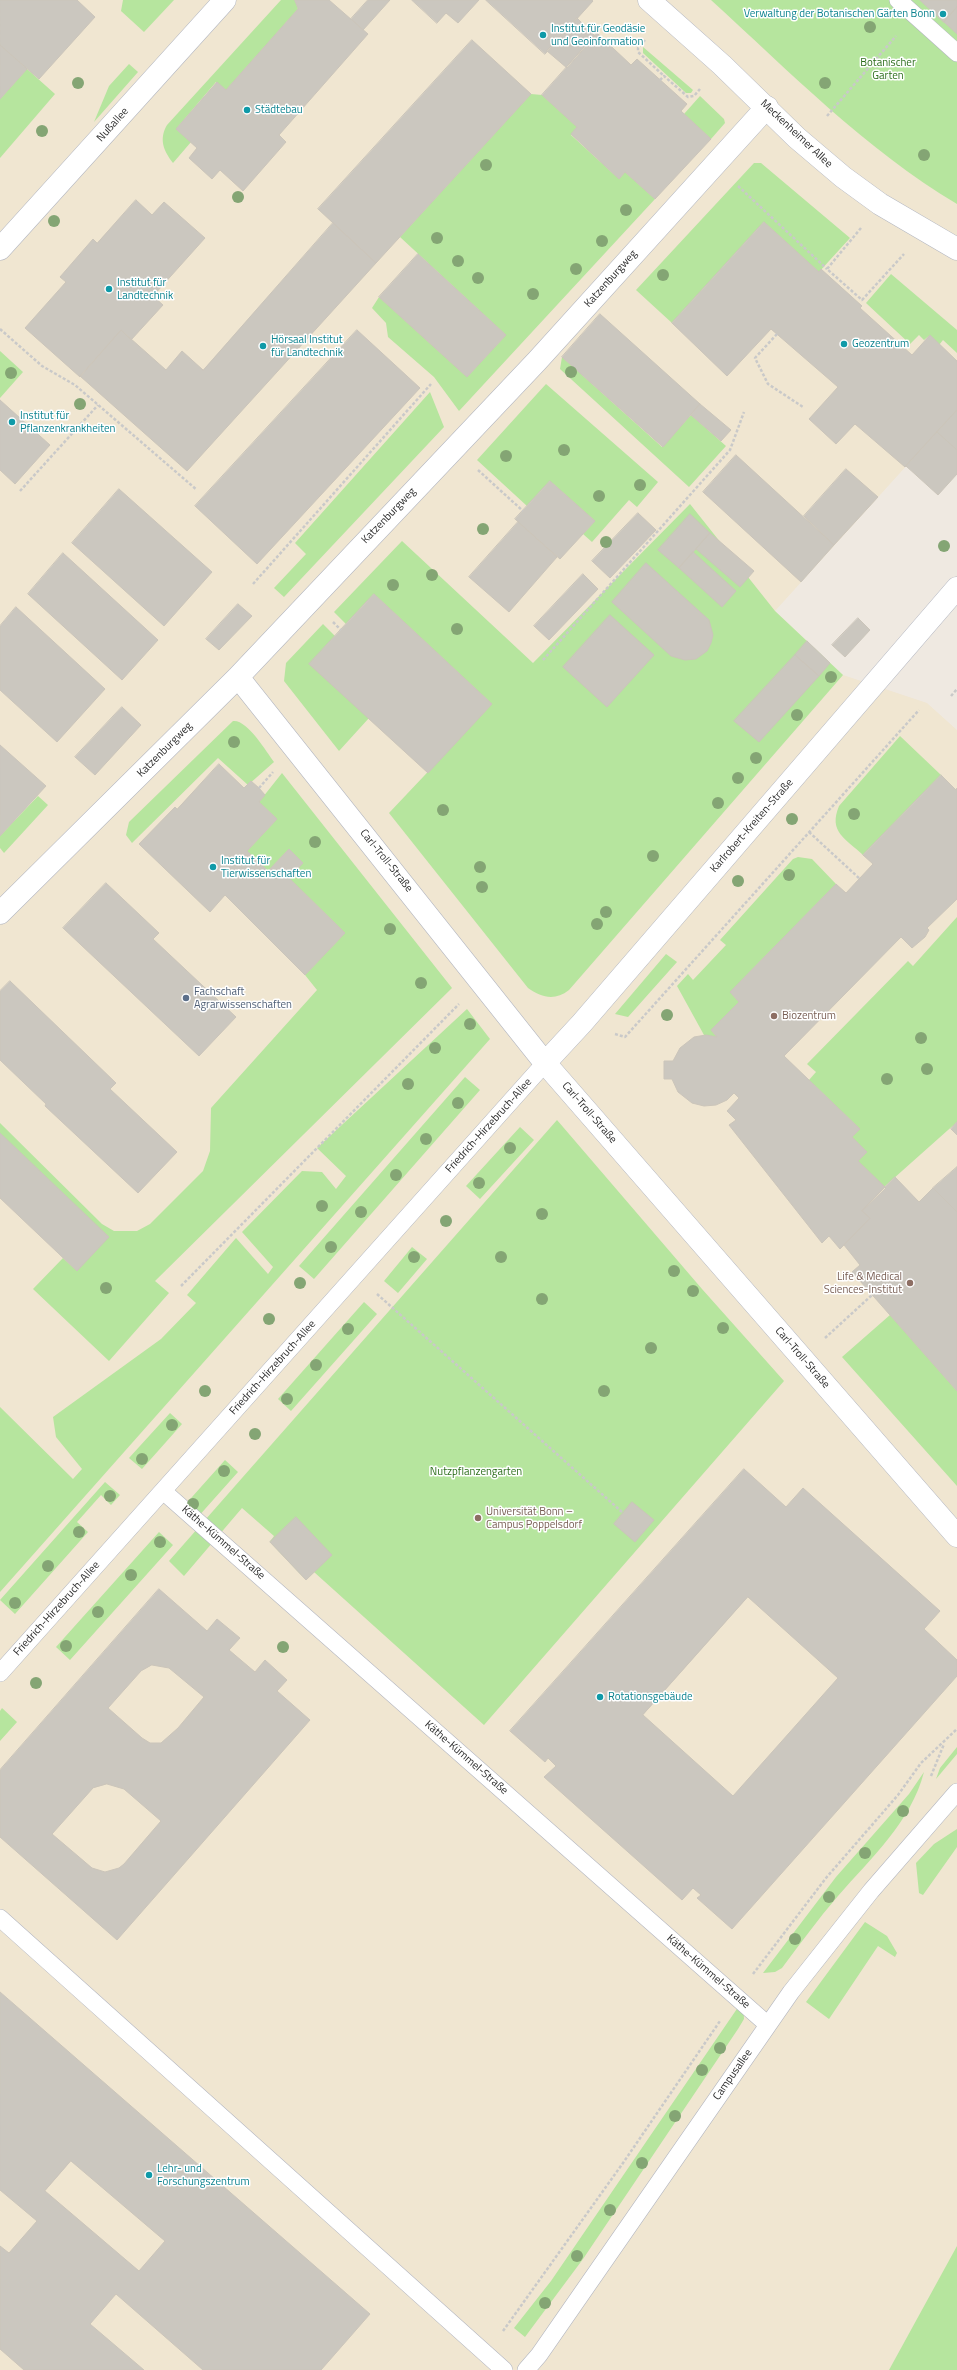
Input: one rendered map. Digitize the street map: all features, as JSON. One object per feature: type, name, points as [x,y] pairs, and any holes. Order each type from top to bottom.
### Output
[{"type":"street","name":"Nußallee","points":[[0,249],[226,0]]},
{"type":"street","name":"Meckenheimer Allee","points":[[649,0],[767,107],[797,138],[831,168],[880,204],[957,248]]},
{"type":"street","name":"Katzenburgweg","points":[[0,913],[238,677],[537,361],[767,107]]},
{"type":"street","name":"Karlrobert-Kreiten-Straße","points":[[545,1063],[582,1023],[957,588]]},
{"type":"street","name":"Carl-Troll-Straße","points":[[238,677],[545,1063],[957,1536]]},
{"type":"lane","points":[[898,0],[957,53]]},
{"type":"lane","name":"Friedrich-Hirzebruch-Allee","points":[[0,1673],[545,1063]]},
{"type":"lane","name":"Käthe-Kümmel-Straße","points":[[163,1491],[768,2025]]},
{"type":"lane","name":"Campusallee","points":[[526,2370],[539,2355],[807,1971],[871,1891],[957,1792]]},
{"type":"lane","points":[[0,1918],[485,2351],[504,2370]]},
{"type":"path","points":[[827,116],[914,15]]},
{"type":"path","points":[[645,40],[638,48],[638,52],[664,76],[688,97],[694,96],[700,89]]},
{"type":"path","points":[[660,80],[664,76]]},
{"type":"path","points":[[735,184],[862,300],[895,266]]},
{"type":"path","points":[[827,269],[880,204]]},
{"type":"path","points":[[842,288],[844,284]]},
{"type":"path","points":[[0,329],[42,366],[75,385],[197,490]]},
{"type":"path","points":[[777,334],[755,358],[768,384],[802,407]]},
{"type":"path","points":[[253,584],[430,384]]},
{"type":"path","points":[[20,491],[98,405]]},
{"type":"path","points":[[542,660],[730,450],[744,412]]},
{"type":"path","points":[[455,447],[523,511]]},
{"type":"path","points":[[951,696],[957,689]]},
{"type":"path","points":[[582,1023],[625,1037],[919,710]]},
{"type":"path","points":[[809,832],[860,879]]},
{"type":"path","points":[[181,1286],[481,981]]},
{"type":"path","points":[[356,1275],[622,1512]]},
{"type":"path","points":[[802,1359],[872,1295]]},
{"type":"path","points":[[752,1976],[826,1878],[898,1795],[921,1763],[944,1743],[957,1729]]},
{"type":"path","points":[[485,2351],[509,2325],[725,2014]]},
{"type":"shaded area","name":"Universität Bonn – Campus Poppelsdorf","points":[[0,0],[957,0],[957,410],[775,611],[843,675],[927,703],[957,730],[957,2305],[921,2370],[0,2370]]},
{"type":"green space","points":[[123,0],[174,0],[144,32],[121,11]]},
{"type":"green space","points":[[281,0],[295,0],[298,9],[226,90],[216,82],[176,129],[191,142],[173,163],[163,144],[163,135],[167,125]]},
{"type":"green space","name":"Botanischer Garten","points":[[711,0],[957,0],[957,204],[891,159],[860,134],[799,82]]},
{"type":"green space","points":[[643,47],[693,90],[691,93],[686,93],[643,53]]},
{"type":"green space","points":[[129,64],[138,72],[94,122],[109,86]]},
{"type":"green space","points":[[27,69],[55,94],[0,158],[0,99]]},
{"type":"green space","points":[[531,94],[542,95],[577,127],[571,135],[619,179],[625,172],[655,199],[459,411],[434,377],[388,337],[386,323],[372,308],[379,297],[467,377],[506,335],[400,237]]},
{"type":"green space","points":[[700,96],[724,119],[725,123],[711,139],[684,114]]},
{"type":"green space","points":[[754,163],[761,163],[850,238],[819,272],[764,222],[672,323],[636,290]]},
{"type":"green space","points":[[891,274],[957,330],[957,353],[943,340],[939,345],[930,335],[924,340],[919,335],[910,344],[866,303]]},
{"type":"green space","points":[[0,351],[23,372],[0,398]]},
{"type":"green space","points":[[562,357],[662,447],[691,415],[726,446],[689,487],[560,369]]},
{"type":"green space","points":[[546,384],[658,482],[637,507],[629,500],[592,542],[583,534],[595,521],[550,481],[527,506],[477,460]]},
{"type":"green space","points":[[430,392],[444,427],[284,597],[274,588],[306,554],[295,543]]},
{"type":"green space","points":[[690,504],[775,611],[843,675],[569,990],[559,996],[543,996],[528,988],[389,813],[492,704],[374,594],[346,624],[334,612],[402,541],[533,663]]},
{"type":"green space","points":[[323,624],[335,636],[310,664],[369,718],[339,751],[284,681],[286,663]]},
{"type":"green space","points":[[233,721],[244,725],[250,730],[274,762],[248,785],[218,758],[132,843],[126,835],[129,822]]},
{"type":"green space","points":[[900,736],[941,775],[863,855],[840,834],[837,829],[836,815],[839,806]]},
{"type":"green space","points":[[282,773],[452,988],[155,1281],[169,1293],[109,1361],[33,1289],[63,1258],[77,1271],[0,1133],[0,1123],[102,1224],[114,1231],[137,1231],[150,1224],[203,1171],[210,1151],[211,1108],[317,990],[305,975],[345,933],[289,878],[303,863],[289,849],[268,871],[247,851],[277,819],[259,802]]},
{"type":"green space","points":[[38,796],[48,805],[4,853],[0,848],[0,836]]},
{"type":"green space","points":[[798,857],[812,859],[836,884],[730,992],[739,1002],[711,1030],[717,1037],[704,1035],[677,986],[688,974],[693,980],[726,945],[720,940],[793,859]]},
{"type":"green space","points":[[957,917],[957,1122],[884,1187],[858,1161],[867,1152],[852,1137],[860,1129],[809,1080],[816,1072],[807,1064],[908,961],[913,966]]},
{"type":"green space","points":[[666,954],[677,962],[628,1017],[615,1014]]},
{"type":"green space","points":[[467,1009],[490,1039],[0,1592],[0,1407],[73,1479],[82,1469],[56,1437],[53,1417],[161,1339],[196,1303],[187,1295],[236,1238],[268,1274],[273,1267],[242,1232],[302,1171],[322,1172],[336,1189],[346,1176],[317,1148]]},
{"type":"green space","points":[[465,1077],[480,1090],[314,1279],[299,1266]]},
{"type":"green space","name":"Nutzpflanzengarten","points":[[557,1120],[702,1289],[784,1381],[484,1725],[314,1572],[306,1580],[270,1542],[274,1536],[242,1508],[184,1576],[169,1561]]},
{"type":"green space","points":[[520,1127],[534,1140],[480,1199],[466,1186]]},
{"type":"green space","points":[[412,1247],[427,1259],[398,1293],[384,1281]]},
{"type":"green space","points":[[364,1302],[377,1314],[291,1411],[278,1399]]},
{"type":"green space","points":[[890,1315],[957,1391],[957,1486],[842,1357]]},
{"type":"green space","points":[[170,1413],[182,1424],[142,1469],[129,1458]]},
{"type":"green space","points":[[225,1460],[238,1472],[197,1518],[184,1506]]},
{"type":"green space","points":[[105,1482],[120,1495],[111,1505],[101,1495],[77,1522],[88,1532],[15,1614],[0,1600]]},
{"type":"green space","points":[[159,1532],[173,1545],[70,1660],[56,1647]]},
{"type":"green space","points":[[2,1708],[17,1722],[0,1741],[0,1711]]},
{"type":"green space","points":[[957,1747],[957,1754],[936,1779],[940,1768]]},
{"type":"green space","points":[[924,1772],[910,1807],[900,1823],[876,1853],[831,1905],[782,1968],[775,1972],[763,1973],[836,1877],[909,1794]]},
{"type":"green space","points":[[957,1829],[957,1847],[923,1895],[919,1893],[916,1863],[934,1844]]},
{"type":"green space","points":[[865,1922],[887,1936],[897,1953],[895,1957],[878,1946],[829,2019],[806,2002]]},
{"type":"green space","points":[[743,2000],[744,2019],[738,2029],[583,2259],[525,2337],[514,2328],[551,2281]]},
{"type":"green space","points":[[957,2246],[957,2370],[889,2370]]},
{"type":"building","points":[[0,0],[77,0],[95,17],[39,79],[0,45]]},
{"type":"building","name":"Städtebau","points":[[295,0],[329,0],[368,34],[279,135],[286,142],[243,191],[220,170],[212,179],[189,158],[197,148],[176,129],[217,82],[226,90],[298,9]]},
{"type":"building","points":[[368,0],[390,0],[363,30],[351,19]]},
{"type":"building","points":[[412,0],[479,0],[458,23],[446,13],[437,23]]},
{"type":"building","name":"Institut für Geodäsie und Geoinformation","points":[[486,0],[592,0],[593,1],[545,54]]},
{"type":"building","name":"Verwaltung der Botanischen Gärten Bonn","points":[[920,0],[957,0],[957,7],[944,22]]},
{"type":"building","points":[[957,7],[957,34],[944,22]]},
{"type":"building","points":[[577,18],[595,36],[567,68],[547,51]]},
{"type":"building","points":[[597,33],[631,65],[637,59],[687,104],[681,111],[711,139],[655,199],[625,172],[619,179],[571,134],[577,127],[542,95]]},
{"type":"building","points":[[472,40],[531,94],[376,263],[318,209]]},
{"type":"building","points":[[0,45],[27,69],[0,99]]},
{"type":"building","name":"Institut für Landtechnik","points":[[136,200],[152,215],[164,202],[205,238],[153,296],[163,305],[131,340],[121,330],[80,377],[25,328],[66,282],[60,277],[93,239],[97,243]]},
{"type":"building","name":"Geozentrum","points":[[764,222],[819,272],[821,269],[862,306],[860,308],[912,355],[930,335],[957,361],[957,410],[905,467],[855,424],[836,444],[809,419],[838,387],[771,329],[727,376],[672,323]]},
{"type":"building","name":"Hörsaal Institut für Landtechnik","points":[[333,223],[376,263],[187,471],[80,376],[121,330],[166,370],[182,351],[203,370]]},
{"type":"building","points":[[418,254],[506,335],[467,377],[379,297]]},
{"type":"building","points":[[600,314],[700,404],[663,447],[562,357]]},
{"type":"building","points":[[357,330],[420,388],[257,564],[195,506]]},
{"type":"building","name":"Institut für Pflanzenkrankheiten","points":[[0,400],[50,445],[15,484],[0,470]]},
{"type":"building","points":[[700,404],[731,430],[721,441],[691,415]]},
{"type":"building","points":[[957,410],[957,450],[937,432]]},
{"type":"building","points":[[937,432],[957,450],[957,474],[938,495],[906,466]]},
{"type":"building","points":[[736,455],[834,545],[801,582],[703,492]]},
{"type":"building","points":[[846,469],[878,497],[834,545],[804,516]]},
{"type":"building","points":[[550,481],[595,521],[560,559],[515,519]]},
{"type":"building","points":[[119,489],[212,572],[164,626],[72,543]]},
{"type":"building","points":[[638,513],[656,530],[610,578],[592,561]]},
{"type":"building","points":[[690,514],[710,533],[679,568],[658,550]]},
{"type":"building","points":[[518,522],[557,557],[509,612],[469,577]]},
{"type":"building","points":[[710,533],[754,571],[740,587],[696,549]]},
{"type":"building","points":[[693,552],[736,591],[722,607],[679,568]]},
{"type":"building","points":[[63,553],[158,640],[122,680],[28,594]]},
{"type":"building","points":[[646,563],[709,620],[713,635],[711,643],[707,651],[696,659],[685,660],[671,656],[612,602]]},
{"type":"building","points":[[583,574],[598,589],[549,640],[534,626]]},
{"type":"building","points":[[374,594],[492,704],[428,773],[309,664]]},
{"type":"building","points":[[238,604],[252,616],[219,650],[206,639]]},
{"type":"building","points":[[16,607],[105,689],[57,742],[0,690],[0,626]]},
{"type":"building","points":[[610,615],[654,655],[607,707],[563,667]]},
{"type":"building","points":[[858,618],[870,630],[845,657],[832,645]]},
{"type":"building","points":[[807,641],[830,663],[819,676],[795,655]]},
{"type":"building","points":[[795,655],[819,676],[759,742],[734,721]]},
{"type":"building","points":[[122,707],[141,725],[95,775],[75,757]]},
{"type":"building","points":[[0,745],[46,786],[0,836]]},
{"type":"building","name":"Institut für Tierwissenschaften","points":[[219,764],[244,788],[251,781],[259,788],[265,795],[259,802],[277,819],[247,851],[268,871],[289,849],[303,863],[289,878],[345,933],[305,975],[225,895],[210,912],[139,844],[175,807],[177,809]]},
{"type":"building","name":"Biozentrum","points":[[941,775],[956,790],[957,788],[957,899],[927,928],[929,930],[925,937],[912,948],[901,937],[784,1056],[860,1129],[852,1137],[867,1152],[858,1161],[886,1188],[862,1211],[870,1218],[840,1249],[829,1236],[822,1243],[729,1125],[736,1120],[727,1111],[739,1098],[734,1093],[727,1100],[716,1105],[704,1106],[692,1103],[678,1092],[672,1079],[664,1079],[664,1061],[673,1061],[680,1048],[694,1037],[706,1035],[717,1037],[711,1030],[739,1002],[730,992],[836,884],[846,893],[873,864],[863,855]]},
{"type":"building","points":[[106,883],[159,933],[153,939],[236,1017],[199,1056],[63,928]]},
{"type":"building","points":[[10,981],[116,1083],[110,1089],[177,1152],[138,1193],[45,1106],[46,1104],[0,1060],[0,991]]},
{"type":"building","points":[[957,1122],[957,1135],[951,1129]]},
{"type":"building","points":[[0,1133],[109,1237],[77,1271],[0,1198]]},
{"type":"building","points":[[957,1167],[957,1212],[933,1188]]},
{"type":"building","name":"Life & Medical Sciences-Institut","points":[[895,1177],[919,1202],[933,1188],[957,1212],[957,1391],[852,1272],[860,1265],[844,1245],[870,1218],[862,1211]]},
{"type":"building","name":"Rotationsgebäude","points":[[744,1469],[786,1507],[803,1488],[940,1611],[924,1629],[957,1660],[957,1676],[732,1929],[697,1898],[701,1895],[693,1888],[682,1900],[573,1803],[544,1777],[556,1766],[548,1758],[545,1762],[510,1731]],"holes":[[[748,1597],[838,1678],[733,1796],[643,1715]]]},
{"type":"building","points":[[632,1502],[654,1520],[635,1542],[614,1524]]},
{"type":"building","points":[[296,1517],[332,1555],[306,1580],[270,1542]]},
{"type":"building","points":[[159,1589],[207,1631],[217,1619],[240,1638],[229,1650],[255,1672],[265,1660],[287,1680],[277,1691],[310,1720],[117,1940],[0,1837],[0,1770]],"holes":[[[152,1665],[169,1668],[204,1697],[178,1728],[161,1743],[150,1743],[142,1738],[108,1708],[141,1671]],[[107,1784],[124,1789],[161,1821],[124,1864],[119,1868],[105,1872],[92,1868],[52,1834],[93,1788]]]},
{"type":"building","name":"Lehr- und Forschungszentrum","points":[[0,1992],[370,2314],[321,2370],[203,2370],[116,2294],[90,2324],[144,2370],[24,2370],[0,2349],[0,2246],[9,2253],[37,2221],[0,2190]],"holes":[[[71,2161],[165,2241],[139,2271],[45,2191]]]},
{"type":"place","name":"Verwaltung der Botanischen Gärten Bonn","points":[[943,14]]},
{"type":"place","name":"Institut für Geodäsie und Geoinformation","points":[[543,35]]},
{"type":"place","name":"Städtebau","points":[[247,110]]},
{"type":"place","name":"Institut für Landtechnik","points":[[109,289]]},
{"type":"place","name":"Geozentrum","points":[[844,344]]},
{"type":"place","name":"Hörsaal Institut für Landtechnik","points":[[263,346]]},
{"type":"place","name":"Institut für Pflanzenkrankheiten","points":[[12,422]]},
{"type":"place","name":"Institut für Tierwissenschaften","points":[[213,867]]},
{"type":"place","name":"Fachschaft Agrarwissenschaften","points":[[186,998]]},
{"type":"place","name":"Biozentrum","points":[[774,1016]]},
{"type":"place","name":"Life & Medical Sciences-Institut","points":[[910,1283]]},
{"type":"place","name":"Universität Bonn – Campus Poppelsdorf","points":[[478,1518]]},
{"type":"place","name":"Rotationsgebäude","points":[[600,1697]]},
{"type":"place","name":"Lehr- und Forschungszentrum","points":[[149,2175]]}]
